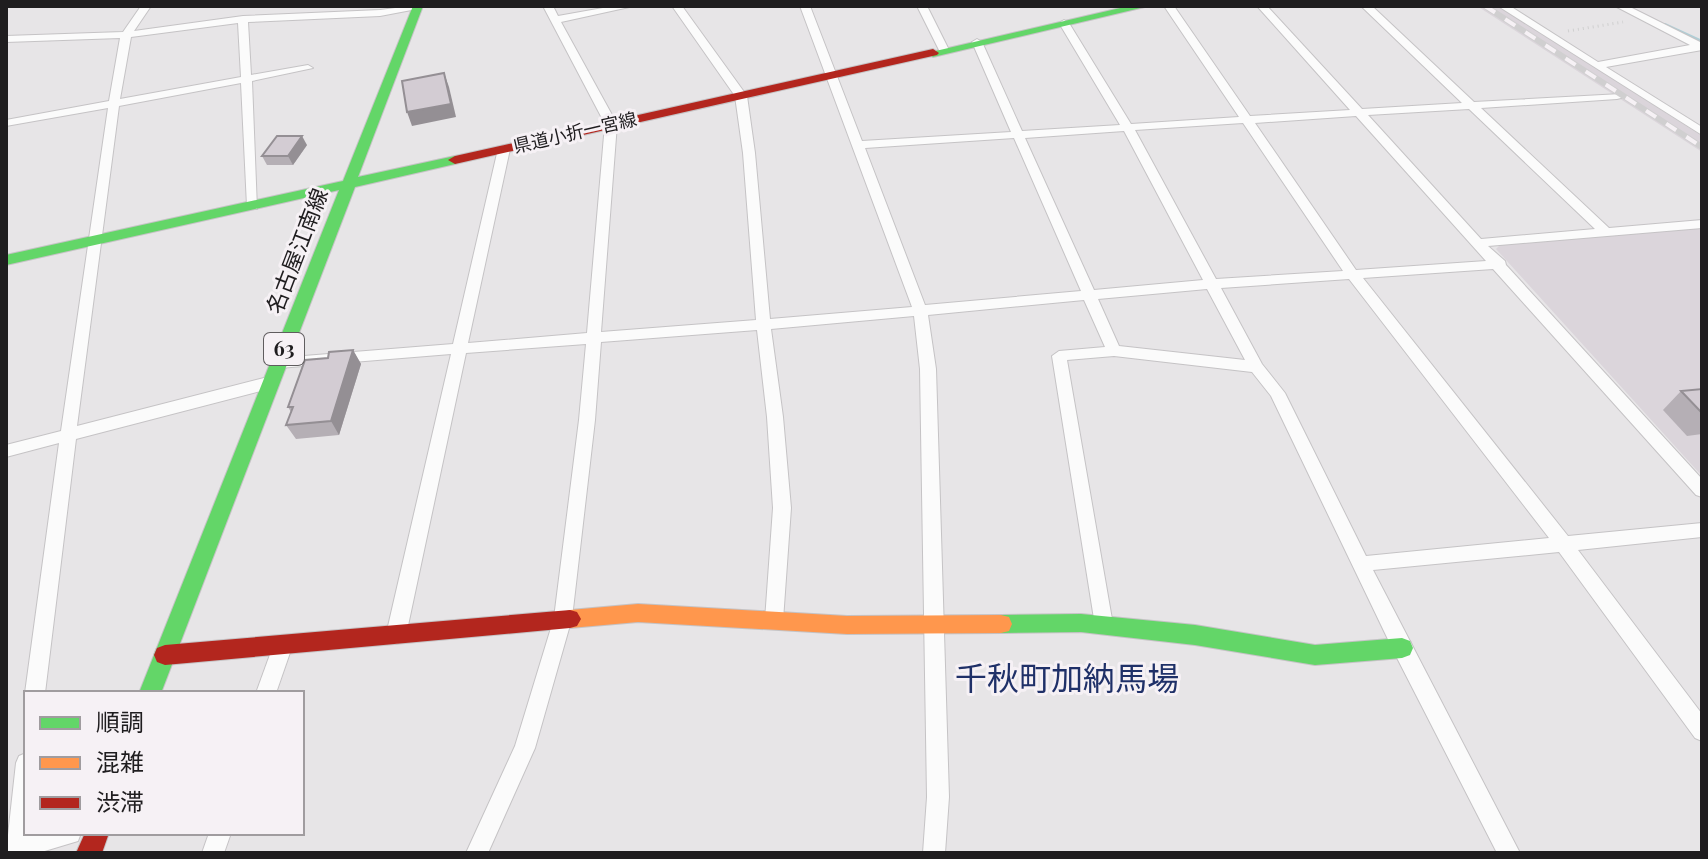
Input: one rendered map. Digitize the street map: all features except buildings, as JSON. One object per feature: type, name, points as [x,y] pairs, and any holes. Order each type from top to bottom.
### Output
[{"type":"main road","name":"県道小折一宮線","points":[[6,260],[1144,6]]},
{"type":"main road","name":"名古屋江南線","points":[[151,691],[418,7]]},
{"type":"main road","points":[[165,655],[638,613],[933,625],[1104,625],[1195,635],[1315,655],[1402,648]]},
{"type":"street","points":[[35,691],[93,241],[114,104],[126,35],[146,6]]},
{"type":"street","points":[[477,853],[525,748],[563,618],[579,501],[611,124],[548,6]]},
{"type":"street","points":[[555,20],[629,6]]},
{"type":"street","points":[[677,6],[741,96],[782,508],[774,620]]},
{"type":"street","points":[[805,6],[920,310],[928,369],[938,797],[934,853]]},
{"type":"street","points":[[922,6],[944,50]]},
{"type":"street","points":[[1169,6],[1352,274],[1562,542],[1702,731]]},
{"type":"street","points":[[1262,6],[1356,112],[1500,264],[1702,490]]},
{"type":"street","points":[[1366,6],[1607,233]]},
{"type":"street","points":[[1503,6],[1702,132]]},
{"type":"street","points":[[1620,6],[1702,46]]},
{"type":"street","points":[[6,40],[126,35],[243,19],[380,13],[418,7]]},
{"type":"street","points":[[243,19],[253,206]]},
{"type":"street","points":[[1064,23],[1128,128],[1256,367],[1277,393],[1402,648],[1509,853]]},
{"type":"street","points":[[977,42],[1114,351]]},
{"type":"street","points":[[1597,65],[1702,46]]},
{"type":"street","points":[[6,123],[308,68]]},
{"type":"street","points":[[856,145],[1247,121],[1469,103],[1617,96]]},
{"type":"street","points":[[396,635],[504,149]]},
{"type":"street","points":[[1479,243],[1702,224]]},
{"type":"street","points":[[279,363],[1214,284],[1500,264]]},
{"type":"street","points":[[1104,625],[1059,356],[1114,351],[1256,367]]},
{"type":"street","points":[[6,451],[272,382]]},
{"type":"street","points":[[1360,564],[1702,530]]},
{"type":"street","points":[[267,691],[283,644]]},
{"type":"street","points":[[24,775],[12,849],[63,835]]},
{"type":"path","points":[[1549,35],[1645,18]]},
{"type":"shaded area","points":[[1477,6],[1498,6],[1702,136],[1702,152]]},
{"type":"shaded area","points":[[1702,228],[1702,476],[1496,249],[1500,245]]},
{"type":"waterway","points":[[1665,25],[1700,41]]},
{"type":"railway","points":[[1485,6],[1702,147]]},
{"type":"traffic: fast","points":[[151,691],[418,6]]},
{"type":"traffic: fast","points":[[933,53],[1144,6]]},
{"type":"traffic: fast","points":[[6,260],[455,160]]},
{"type":"traffic: fast","points":[[1001,624],[1081,623],[1195,635],[1315,655],[1402,648]]},
{"type":"traffic: slow","points":[[570,619],[638,613],[847,625],[1001,624]]},
{"type":"traffic: jam","points":[[455,160],[933,53]]},
{"type":"traffic: jam","points":[[165,655],[570,619]]},
{"type":"traffic: jam","points":[[89,853],[96,835]]},
{"type":"district","name":"千秋町加納馬場","points":[[1067,679]]}]
